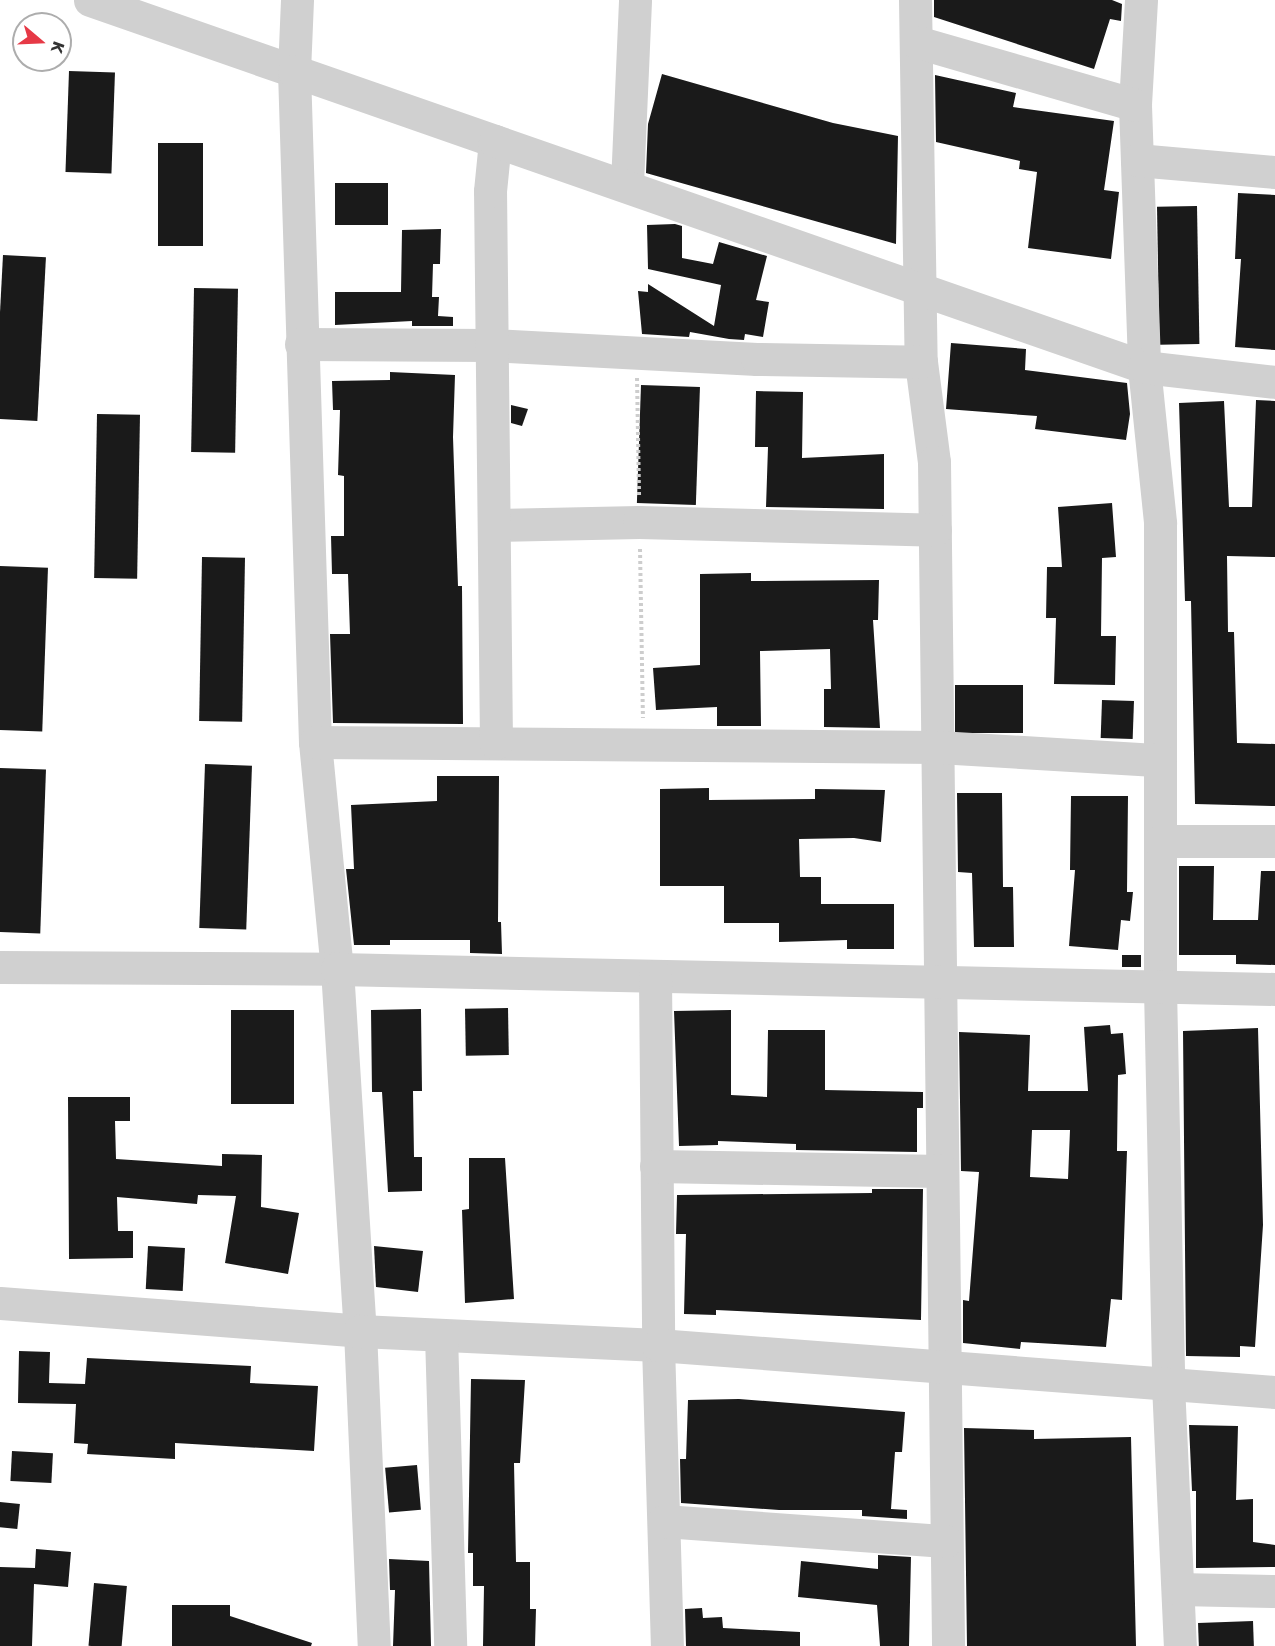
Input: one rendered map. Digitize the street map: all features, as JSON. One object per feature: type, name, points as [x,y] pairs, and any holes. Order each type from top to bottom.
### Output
[{"type":"street","points":[[90,0],[495,141],[627,184],[1144,367],[1275,382]]},
{"type":"street","points":[[297,0],[294,71],[315,742],[337,969],[360,1330],[374,1646]]},
{"type":"street","points":[[627,184],[635,0]]},
{"type":"street","points":[[915,0],[921,362],[934,462],[942,983],[943,1366],[948,1646]]},
{"type":"street","points":[[1141,0],[1135,105],[1144,367],[1160,523],[1160,988],[1168,1384],[1180,1646]]},
{"type":"street","points":[[916,42],[1135,105]]},
{"type":"street","points":[[495,141],[490,191],[496,744]]},
{"type":"street","points":[[1137,160],[1275,172]]},
{"type":"street","points":[[301,344],[491,345],[757,359],[921,362]]},
{"type":"street","points":[[494,525],[639,522],[935,530]]},
{"type":"street","points":[[315,742],[938,747],[1160,760]]},
{"type":"street","points":[[1160,841],[1275,841]]},
{"type":"street","points":[[0,967],[337,969],[1275,989]]},
{"type":"street","points":[[655,976],[658,1345],[667,1646]]},
{"type":"street","points":[[656,1166],[942,1171]]},
{"type":"street","points":[[0,1303],[360,1330],[658,1345],[1275,1392]]},
{"type":"street","points":[[441,1335],[450,1646]]},
{"type":"street","points":[[664,1521],[945,1541]]},
{"type":"street","points":[[1178,1589],[1275,1591]]},
{"type":"building","points":[[934,0],[1112,0],[1122,4],[1121,21],[1110,19],[1094,69],[934,17]]},
{"type":"building","points":[[69,72],[115,73],[111,174],[65,172]]},
{"type":"building","points":[[662,74],[833,123],[898,136],[896,244],[646,173],[648,124]]},
{"type":"building","points":[[935,75],[1016,93],[1013,107],[1114,121],[1104,190],[1119,192],[1111,259],[1028,248],[1037,172],[1019,169],[1020,161],[936,142]]},
{"type":"building","points":[[158,143],[203,143],[203,246],[158,246]]},
{"type":"building","points":[[335,183],[388,183],[388,225],[335,225]]},
{"type":"building","points":[[1238,193],[1275,195],[1275,350],[1235,347],[1241,259],[1235,259]]},
{"type":"building","points":[[1197,206],[1199,344],[1159,345],[1157,207]]},
{"type":"building","points":[[647,225],[682,226],[682,258],[713,264],[719,242],[767,256],[756,300],[769,302],[763,337],[745,334],[744,340],[690,332],[689,337],[642,334],[638,291],[648,292],[648,284],[714,326],[721,285],[648,269]]},
{"type":"building","points":[[441,229],[440,264],[433,264],[432,297],[439,297],[438,316],[453,317],[453,326],[412,326],[412,321],[335,325],[335,292],[401,292],[402,230]]},
{"type":"building","points":[[3,255],[46,257],[37,421],[0,419],[0,312]]},
{"type":"building","points":[[194,288],[238,289],[235,453],[191,452]]},
{"type":"building","points":[[951,343],[1026,349],[1025,370],[1127,383],[1130,414],[1126,440],[1035,429],[1037,416],[946,409]]},
{"type":"building","points":[[390,372],[455,375],[453,437],[458,586],[462,586],[463,724],[333,723],[330,634],[350,634],[348,574],[332,574],[331,536],[344,536],[344,476],[338,475],[340,410],[333,410],[332,381],[390,380]]},
{"type":"building","points":[[641,385],[700,387],[696,505],[637,503]]},
{"type":"building","points":[[756,391],[803,392],[802,458],[884,454],[884,509],[766,507],[768,447],[755,447]]},
{"type":"building","points":[[1256,400],[1275,401],[1275,557],[1227,556],[1228,632],[1234,632],[1237,743],[1275,744],[1275,806],[1195,804],[1191,601],[1185,601],[1179,403],[1224,401],[1229,507],[1252,507]]},
{"type":"building","points":[[511,405],[528,409],[522,426],[511,423]]},
{"type":"building","points":[[97,414],[140,415],[137,579],[94,578]]},
{"type":"building","points":[[1112,503],[1116,557],[1102,558],[1101,636],[1116,636],[1115,685],[1054,684],[1056,618],[1046,618],[1047,567],[1062,567],[1058,507]]},
{"type":"building","points":[[202,557],[245,558],[242,722],[199,721]]},
{"type":"building","points":[[0,566],[48,568],[42,732],[0,730]]},
{"type":"building","points":[[751,573],[751,581],[879,580],[878,620],[873,620],[880,728],[824,727],[824,689],[831,689],[830,649],[760,651],[761,726],[717,726],[717,707],[656,710],[653,668],[700,665],[700,574]]},
{"type":"building","points":[[955,685],[1023,685],[1023,733],[955,733]]},
{"type":"building","points":[[1102,700],[1134,701],[1133,739],[1101,738]]},
{"type":"building","points":[[205,764],[252,766],[246,930],[199,928]]},
{"type":"building","points":[[0,768],[46,770],[40,934],[0,932]]},
{"type":"building","points":[[437,776],[499,776],[498,922],[501,922],[502,954],[470,953],[470,940],[390,940],[390,945],[354,945],[346,869],[354,869],[351,805],[437,801]]},
{"type":"building","points":[[709,788],[709,800],[815,799],[815,789],[885,790],[881,842],[854,838],[799,839],[800,877],[821,877],[821,904],[894,904],[894,949],[847,949],[847,940],[779,942],[779,923],[724,923],[724,886],[660,886],[660,789]]},
{"type":"building","points":[[957,793],[1002,793],[1003,887],[1013,887],[1014,947],[974,947],[972,873],[958,872]]},
{"type":"building","points":[[1071,796],[1128,796],[1127,892],[1133,892],[1130,921],[1121,920],[1118,950],[1069,946],[1075,870],[1070,870]]},
{"type":"building","points":[[1179,866],[1214,866],[1213,920],[1258,920],[1261,871],[1275,871],[1275,965],[1236,964],[1236,955],[1179,955]]},
{"type":"building","points":[[1122,955],[1141,955],[1141,967],[1122,967]]},
{"type":"building","points":[[508,1008],[509,1055],[466,1056],[465,1009]]},
{"type":"building","points":[[421,1009],[422,1091],[413,1091],[414,1157],[422,1157],[422,1191],[388,1192],[382,1092],[372,1092],[371,1010]]},
{"type":"building","points":[[231,1010],[294,1010],[294,1104],[231,1104]]},
{"type":"building","points":[[731,1010],[731,1095],[767,1097],[768,1030],[825,1030],[825,1090],[923,1092],[923,1108],[917,1108],[917,1152],[796,1150],[796,1144],[718,1141],[718,1145],[679,1146],[674,1011]]},
{"type":"building","points":[[1110,1025],[1111,1034],[1123,1033],[1126,1074],[1118,1075],[1117,1151],[1127,1151],[1122,1300],[1111,1299],[1106,1347],[1021,1342],[1020,1349],[963,1343],[963,1300],[969,1301],[979,1172],[961,1171],[959,1032],[1030,1035],[1028,1091],[1088,1091],[1084,1027]],"holes":[[[1032,1130],[1070,1130],[1068,1179],[1030,1177]]]},
{"type":"building","points":[[1258,1028],[1263,1225],[1255,1347],[1240,1346],[1240,1357],[1186,1356],[1183,1031]]},
{"type":"building","points":[[68,1097],[130,1097],[130,1121],[115,1121],[116,1159],[222,1166],[222,1154],[262,1155],[261,1207],[299,1213],[288,1274],[225,1263],[236,1196],[198,1195],[197,1204],[117,1197],[118,1231],[133,1231],[133,1258],[69,1259]]},
{"type":"building","points":[[469,1158],[505,1158],[514,1299],[465,1303],[462,1210],[469,1209]]},
{"type":"building","points":[[872,1189],[923,1189],[921,1320],[716,1310],[716,1315],[684,1314],[686,1234],[676,1234],[677,1195],[872,1193]]},
{"type":"building","points":[[148,1246],[185,1248],[183,1291],[146,1289]]},
{"type":"building","points":[[374,1246],[423,1251],[418,1292],[376,1287]]},
{"type":"building","points":[[19,1351],[50,1352],[49,1383],[85,1384],[87,1358],[251,1366],[250,1383],[318,1386],[314,1451],[175,1443],[175,1459],[87,1454],[88,1444],[74,1443],[76,1404],[18,1403]]},
{"type":"building","points":[[471,1379],[525,1380],[520,1463],[514,1463],[516,1562],[530,1562],[530,1609],[536,1609],[535,1646],[483,1646],[484,1586],[473,1586],[473,1553],[468,1553]]},
{"type":"building","points":[[739,1399],[905,1412],[902,1452],[895,1452],[891,1509],[907,1510],[907,1519],[862,1516],[862,1510],[779,1510],[681,1503],[680,1459],[686,1459],[688,1400]]},
{"type":"building","points":[[1189,1425],[1238,1426],[1236,1500],[1253,1499],[1253,1542],[1275,1545],[1275,1567],[1196,1568],[1196,1491],[1192,1491]]},
{"type":"building","points":[[964,1428],[1034,1430],[1034,1439],[1131,1437],[1136,1646],[967,1646]]},
{"type":"building","points":[[12,1451],[53,1453],[51,1483],[10,1481]]},
{"type":"building","points":[[417,1465],[421,1510],[389,1513],[385,1468]]},
{"type":"building","points":[[0,1502],[20,1504],[17,1529],[0,1527]]},
{"type":"building","points":[[36,1549],[71,1552],[68,1587],[34,1584],[32,1646],[0,1646],[0,1567],[35,1568]]},
{"type":"building","points":[[878,1555],[911,1557],[909,1646],[880,1646],[877,1605],[798,1597],[801,1561],[878,1569]]},
{"type":"building","points":[[389,1559],[429,1561],[431,1646],[393,1646],[395,1590],[390,1590]]},
{"type":"building","points":[[94,1583],[127,1586],[122,1646],[89,1646]]},
{"type":"building","points":[[172,1605],[230,1605],[230,1616],[312,1643],[311,1646],[172,1646]]},
{"type":"building","points":[[702,1608],[703,1618],[722,1617],[723,1628],[800,1632],[800,1646],[686,1646],[685,1609]]},
{"type":"building","points":[[1253,1621],[1254,1646],[1199,1646],[1198,1623]]}]
